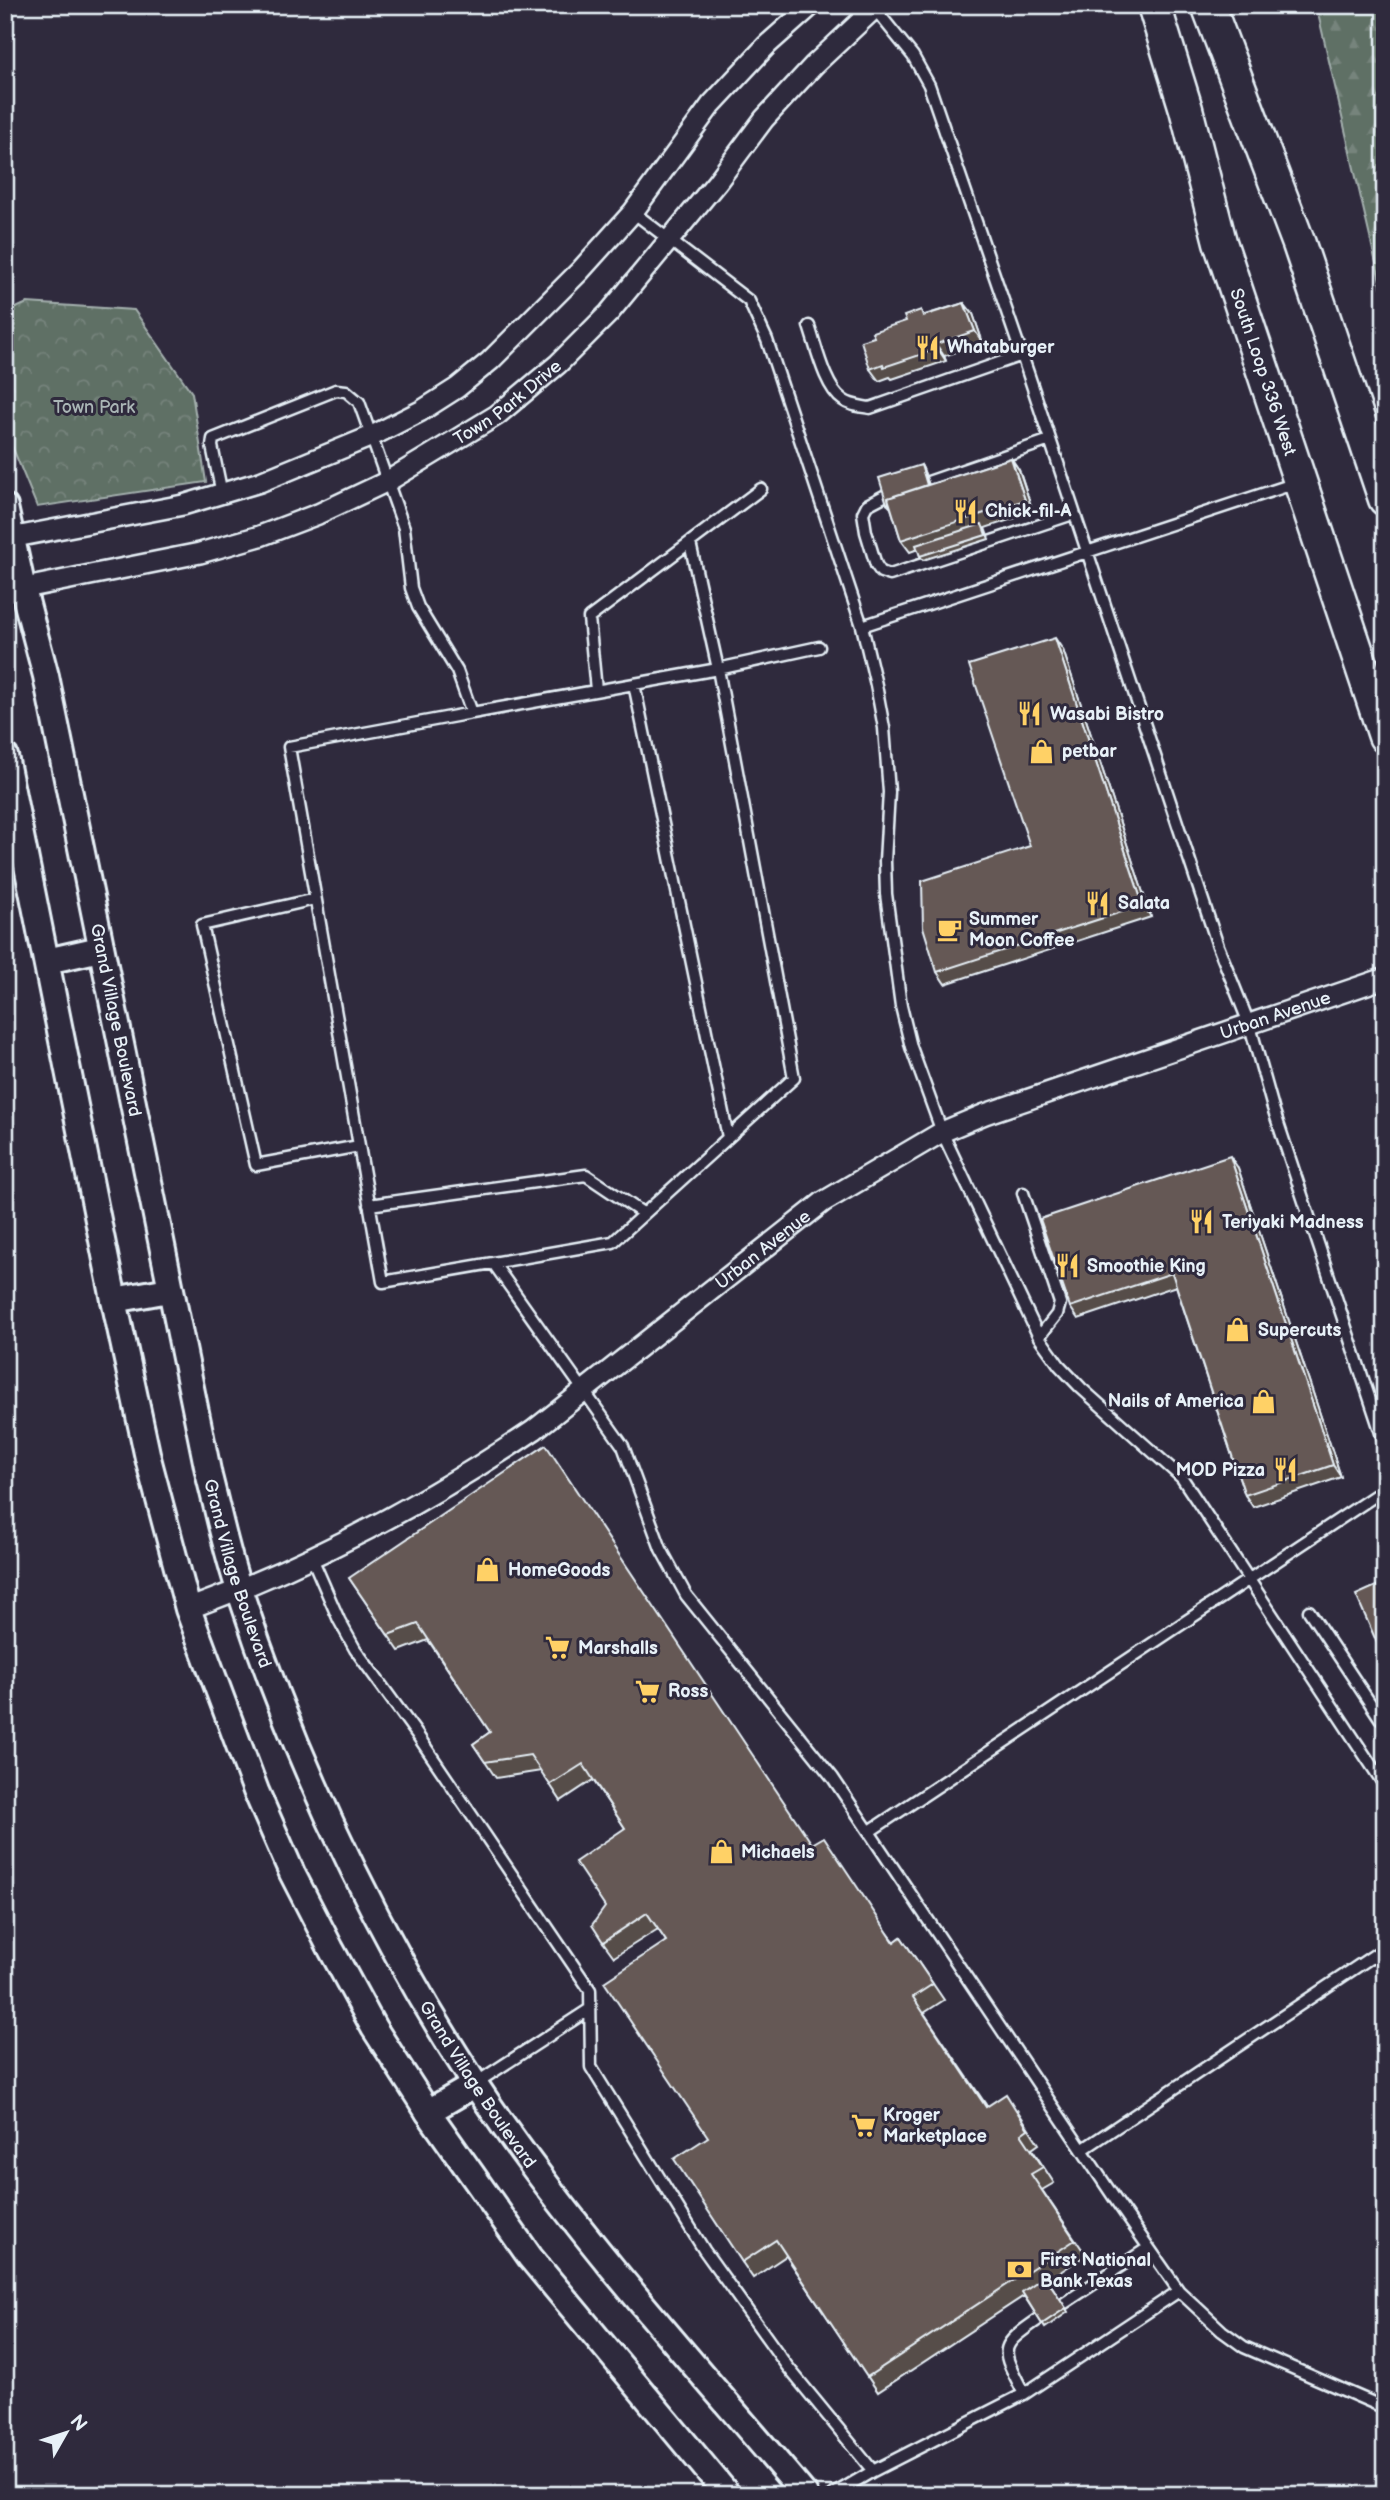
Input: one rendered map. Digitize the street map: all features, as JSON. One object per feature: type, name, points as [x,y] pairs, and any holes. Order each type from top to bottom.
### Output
[{"type":"main road","name":"South Loop 336 West","points":[[1154,5],[1186,109],[1220,242],[1385,736]]},
{"type":"main road","points":[[1208,5],[1299,244],[1385,499]]},
{"type":"street","points":[[9,538],[183,505],[222,494],[299,467],[372,436],[457,388],[491,361],[580,271],[633,212],[711,105],[767,45],[812,5]]},
{"type":"street","name":"Town Park Drive","points":[[14,590],[200,553],[260,536],[318,514],[388,481],[497,415],[558,364],[609,313],[764,119],[814,65],[876,7]]},
{"type":"street","name":"Grand Village Boulevard","points":[[5,507],[14,590],[46,676],[209,1476],[239,1590],[302,1754],[347,1855],[427,2005],[476,2084],[579,2228],[805,2495]]},
{"type":"street","points":[[5,756],[148,1458],[188,1609],[251,1780],[292,1873],[374,2028],[428,2112],[530,2257],[728,2495]]},
{"type":"street","points":[[47,961],[100,950]]},
{"type":"street","name":"Urban Avenue","points":[[188,1609],[312,1558],[437,1493],[534,1430],[823,1202],[942,1132],[985,1114],[1385,978]]},
{"type":"street","points":[[114,1300],[169,1290]]},
{"type":"street","points":[[428,2112],[476,2084]]},
{"type":"lane","points":[[876,7],[913,56],[929,85],[1022,355],[1218,946],[1250,1026],[1277,1121],[1385,1445]]},
{"type":"lane","points":[[633,212],[749,301],[767,340],[862,626],[876,685],[884,728],[889,792],[886,894],[901,1006],[911,1047],[942,1132],[1039,1337],[1059,1365],[1081,1388],[1182,1478],[1385,1786]]},
{"type":"lane","points":[[809,326],[830,386],[841,399],[852,405],[870,408],[1022,355]]},
{"type":"lane","points":[[222,494],[212,446],[213,439],[336,390],[346,391],[359,402],[404,527],[411,588],[418,607],[457,671],[472,713]]},
{"type":"lane","points":[[928,481],[1050,440]]},
{"type":"lane","points":[[862,626],[1300,482]]},
{"type":"lane","points":[[596,690],[589,618],[761,489]]},
{"type":"lane","points":[[886,495],[867,505],[863,521],[876,565],[881,572],[890,575],[1073,514]]},
{"type":"lane","points":[[690,543],[718,668],[794,1078],[613,1242],[383,1282],[289,747],[634,684],[718,668],[819,647]]},
{"type":"lane","points":[[634,684],[729,1137]]},
{"type":"lane","points":[[315,899],[202,925],[256,1165],[359,1146]]},
{"type":"lane","points":[[369,1205],[586,1174],[644,1214]]},
{"type":"lane","points":[[1023,1193],[1060,1303],[1057,1314],[1039,1337]]},
{"type":"lane","points":[[494,1264],[622,1446],[661,1549],[686,1595],[798,1733],[870,1831],[1179,2291],[1222,2331],[1244,2347],[1385,2408]]},
{"type":"lane","points":[[870,1831],[1385,1489]]},
{"type":"lane","points":[[312,1558],[355,1649],[416,1733],[590,1990],[590,2067],[704,2250],[787,2366],[873,2471]]},
{"type":"lane","points":[[1309,1611],[1385,1722]]},
{"type":"lane","points":[[1082,2150],[1385,1948]]},
{"type":"lane","points":[[476,2084],[590,2009]]},
{"type":"lane","points":[[1063,2304],[1148,2248]]},
{"type":"lane","points":[[832,2495],[873,2471],[1024,2394],[1179,2291]]},
{"type":"lane","points":[[1024,2394],[1006,2358],[1006,2349],[1013,2337],[1040,2319]]},
{"type":"green space","points":[[1316,5],[1385,5],[1385,302]]},
{"type":"green space","name":"Town Park","points":[[27,303],[134,310],[192,393],[206,482],[37,507],[5,429],[5,313]]},
{"type":"building","points":[[964,303],[975,331],[936,344],[938,349],[870,369],[861,341],[874,337],[872,332],[906,321],[904,316],[921,310],[923,316]]},
{"type":"building","name":"Chick-fil-A","points":[[1011,458],[1025,500],[901,540],[888,498]]},
{"type":"building","points":[[921,465],[927,485],[888,498],[887,504],[879,478]]},
{"type":"building","points":[[982,524],[986,535],[920,556],[916,545]]},
{"type":"building","points":[[1055,638],[1143,905],[937,972],[923,927],[922,881],[1030,846],[969,665]]},
{"type":"building","points":[[1230,1156],[1333,1465],[1245,1495],[1172,1273],[1070,1307],[1040,1219]]},
{"type":"building","points":[[546,1445],[812,1844],[824,1837],[894,1942],[901,1937],[933,1984],[913,1997],[986,2107],[1006,2094],[1028,2129],[1021,2134],[1043,2167],[1031,2174],[1075,2240],[867,2377],[776,2240],[742,2262],[674,2159],[708,2137],[604,1982],[666,1941],[647,1913],[603,1942],[592,1925],[605,1907],[575,1862],[625,1828],[583,1764],[550,1785],[530,1755],[485,1762],[473,1744],[490,1732],[418,1624],[388,1635],[349,1578]]},
{"type":"building","points":[[1385,1582],[1385,1661],[1356,1595]]},
{"type":"building","points":[[1045,2276],[1066,2308],[1042,2324],[1022,2292]]},
{"type":"place","name":"Whataburger","points":[[927,347]]},
{"type":"place","name":"Chick-fil-A","points":[[965,511]]},
{"type":"place","name":"Wasabi Bistro","points":[[1030,714]]},
{"type":"place","name":"petbar","points":[[1042,751]]},
{"type":"place","name":"Salata","points":[[1098,903]]},
{"type":"place","name":"Summer Moon Coffee","points":[[949,929]]},
{"type":"place","name":"Teriyaki Madness","points":[[1202,1222]]},
{"type":"place","name":"Smoothie King","points":[[1067,1266]]},
{"type":"place","name":"Supercuts","points":[[1238,1330]]},
{"type":"place","name":"Nails of America","points":[[1264,1401]]},
{"type":"place","name":"MOD Pizza","points":[[1285,1470]]},
{"type":"place","name":"HomeGoods","points":[[488,1570]]},
{"type":"place","name":"Marshalls","points":[[558,1648]]},
{"type":"place","name":"Ross","points":[[648,1691]]},
{"type":"place","name":"Michaels","points":[[721,1852]]},
{"type":"place","name":"Kroger Marketplace","points":[[863,2125]]},
{"type":"place","name":"First National Bank Texas","points":[[1020,2270]]}]
